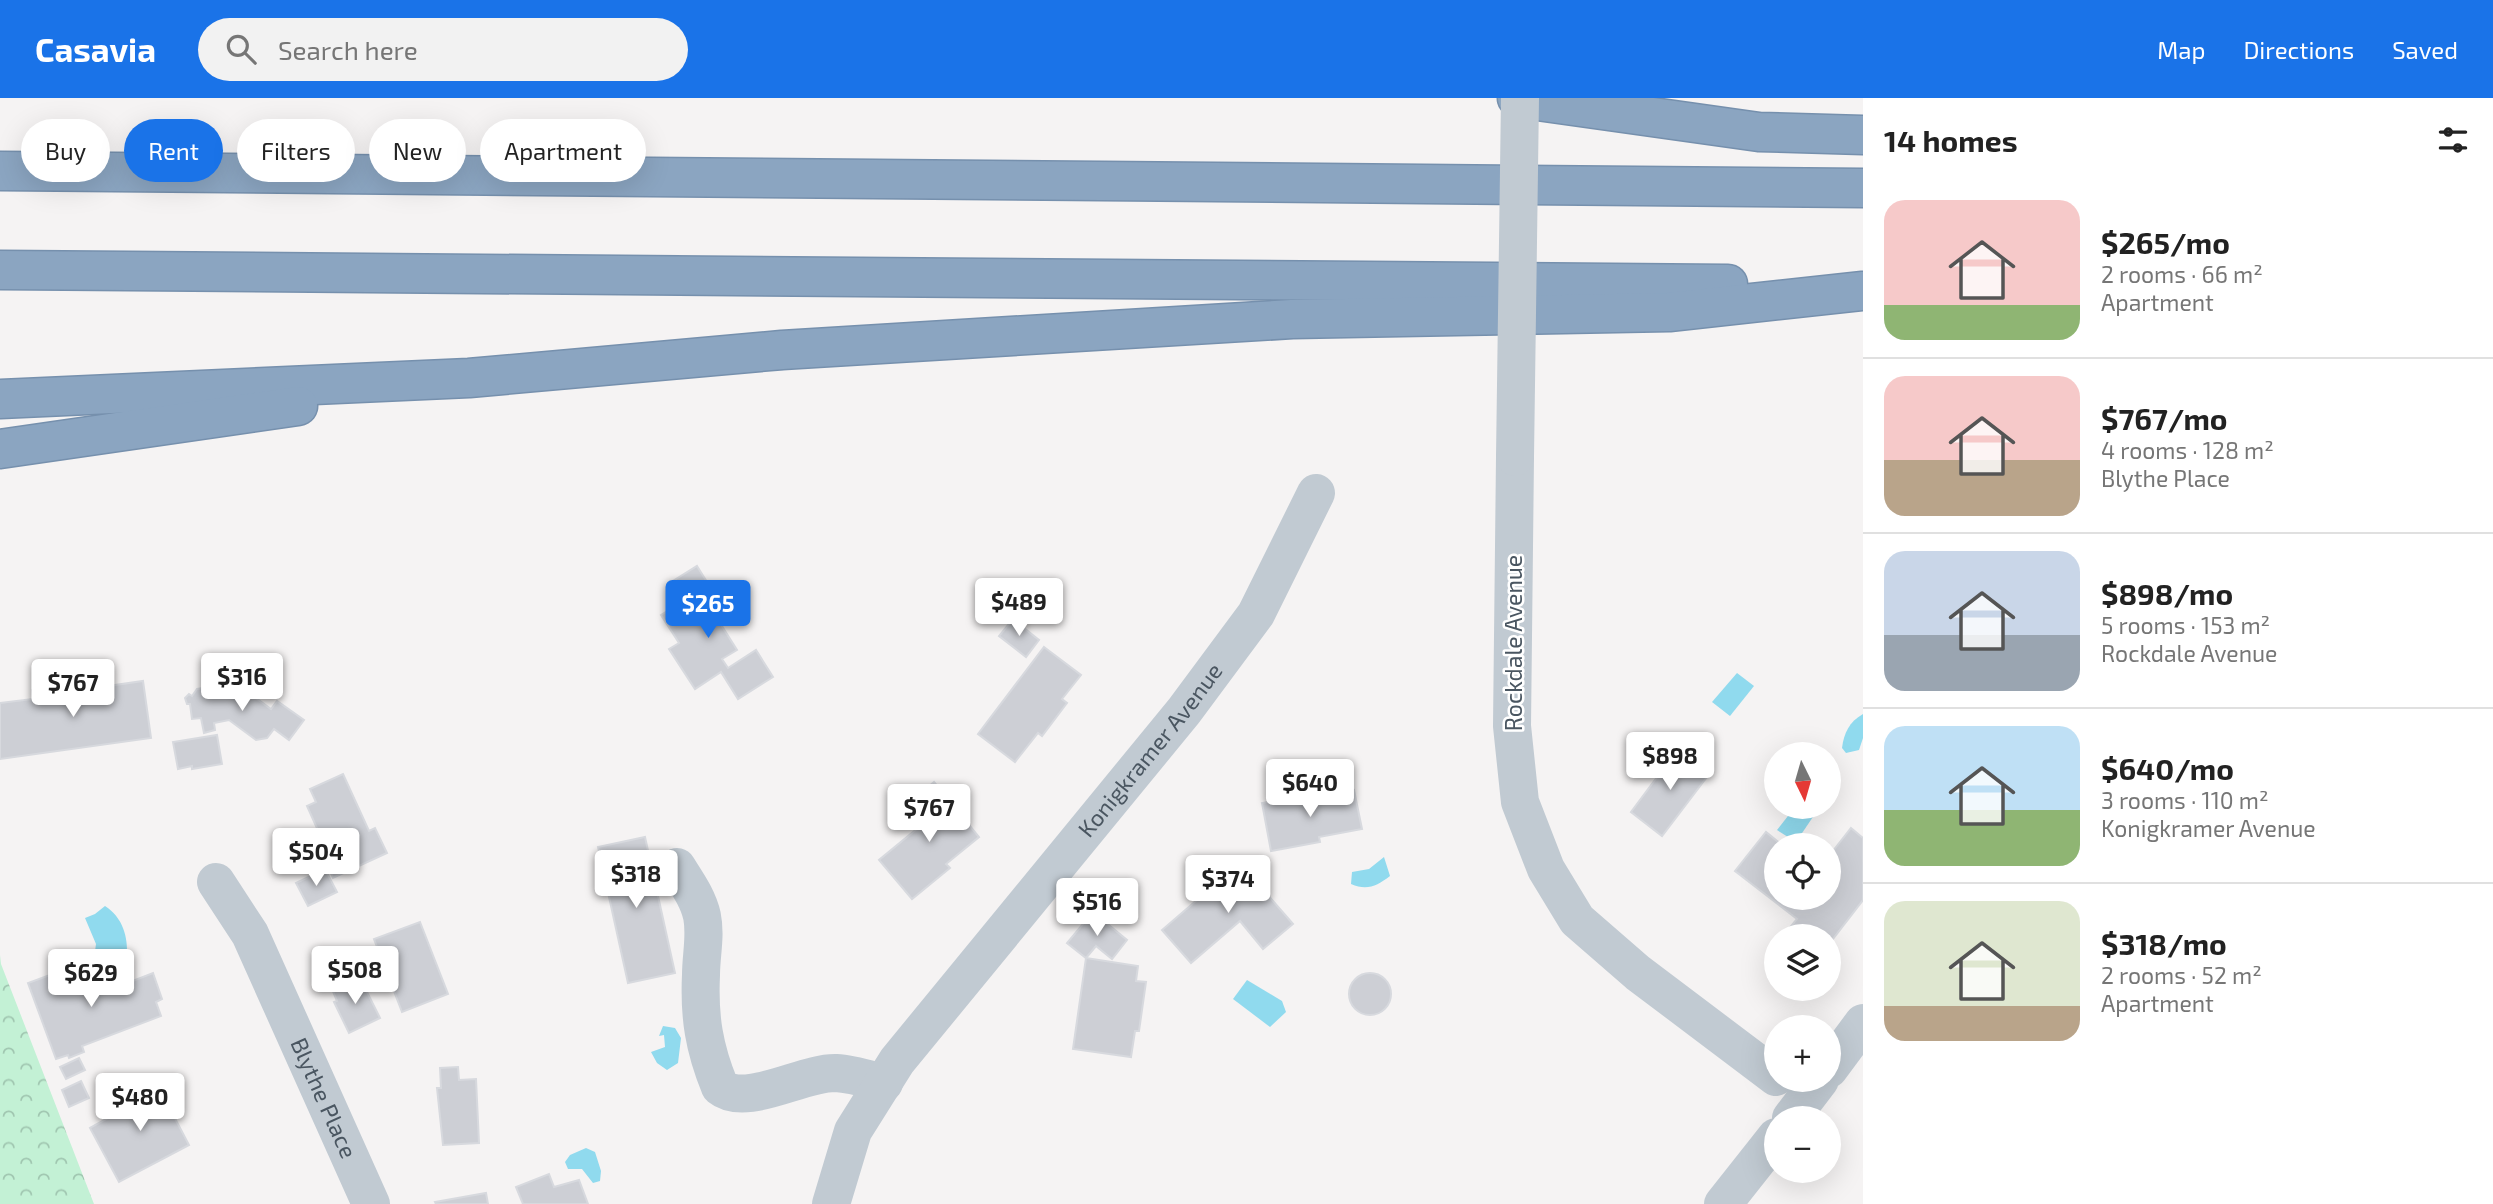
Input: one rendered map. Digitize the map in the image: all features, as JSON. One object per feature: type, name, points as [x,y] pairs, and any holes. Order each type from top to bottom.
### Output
[{"type":"highway","points":[[1519,98],[1759,132],[1863,135]]},
{"type":"highway","points":[[0,171],[1863,188]]},
{"type":"highway","points":[[0,270],[1863,285]]},
{"type":"highway","points":[[0,399],[469,377],[782,350],[1292,319],[1669,312],[1863,291]]},
{"type":"highway","points":[[0,449],[240,416],[469,377]]},
{"type":"street","name":"Rockdale Avenue","points":[[1519,98],[1512,726],[1520,802],[1546,869],[1577,920],[1638,973],[1764,1068]]},
{"type":"street","name":"Konigkramer Avenue","points":[[831,1204],[853,1131],[897,1061],[1184,711],[1256,614],[1316,493]]},
{"type":"street","points":[[677,867],[696,898],[702,915],[704,943],[700,1004],[708,1058],[720,1087],[733,1093],[760,1091],[834,1073],[884,1083]]},
{"type":"street","name":"Blythe Place","points":[[216,882],[250,934],[370,1204]]},
{"type":"street","points":[[1841,1053],[1863,1023]]},
{"type":"street","points":[[1723,1204],[1764,1152]]},
{"type":"green space","points":[[0,955],[1,964],[94,1204],[0,1204]]},
{"type":"water","points":[[1737,673],[1754,686],[1730,716],[1712,702]]},
{"type":"water","points":[[1863,714],[1863,738],[1859,750],[1846,753],[1842,748],[1846,733],[1851,724]]},
{"type":"water","points":[[1786,819],[1812,819],[1802,833],[1782,833],[1777,830]]},
{"type":"water","points":[[1384,857],[1390,876],[1372,886],[1351,884],[1352,872],[1369,869]]},
{"type":"water","points":[[105,906],[120,922],[127,949],[127,957],[106,968],[94,958],[96,944],[85,918]]},
{"type":"water","points":[[1247,980],[1282,1001],[1286,1012],[1270,1027],[1233,999]]},
{"type":"water","points":[[663,1026],[675,1028],[681,1038],[678,1063],[667,1070],[657,1063],[651,1052],[665,1047],[664,1035],[659,1036]]},
{"type":"water","points":[[586,1148],[595,1152],[601,1171],[600,1181],[593,1183],[582,1169],[568,1169],[565,1162],[570,1155]]},
{"type":"building","points":[[697,566],[712,590],[703,596],[737,650],[722,659],[728,668],[756,650],[773,677],[738,699],[721,672],[695,689],[669,649],[679,643],[661,615],[680,603],[668,584]]},
{"type":"building","points":[[1013,619],[1039,640],[1026,657],[999,636]]},
{"type":"building","points":[[1044,647],[1081,675],[1062,699],[1067,703],[1042,736],[1038,733],[1015,762],[978,734]]},
{"type":"building","points":[[143,681],[151,738],[0,759],[0,703],[33,699],[32,690],[86,682],[87,689]]},
{"type":"building","points":[[222,685],[233,693],[245,690],[271,709],[277,701],[304,720],[289,740],[274,729],[267,738],[256,740],[229,720],[214,723],[215,730],[204,733],[201,718],[192,719],[190,704],[187,704],[185,698],[189,694],[192,696],[197,689]]},
{"type":"building","points":[[217,735],[222,764],[178,769],[173,742]]},
{"type":"building","points":[[1678,749],[1710,773],[1662,836],[1631,812]]},
{"type":"building","points":[[343,774],[369,831],[375,828],[387,853],[333,878],[320,848],[325,846],[307,806],[316,802],[310,789]]},
{"type":"building","points":[[934,782],[979,837],[946,864],[950,868],[912,899],[879,860],[930,818],[914,799]]},
{"type":"building","points":[[1354,790],[1362,829],[1319,837],[1320,842],[1271,851],[1262,803]]},
{"type":"building","points":[[1851,828],[1863,838],[1863,900],[1841,928],[1841,924],[1793,924],[1797,919],[1785,910],[1841,910],[1841,841]]},
{"type":"building","points":[[1764,835],[1764,893],[1735,871]]},
{"type":"building","points":[[645,837],[675,973],[628,983],[598,847]]},
{"type":"building","points":[[1240,863],[1293,924],[1263,949],[1240,921],[1191,963],[1162,930]]},
{"type":"building","points":[[325,869],[337,892],[308,906],[296,883]]},
{"type":"building","points":[[1093,912],[1127,940],[1112,959],[1096,946],[1086,958],[1067,943]]},
{"type":"building","points":[[420,922],[448,994],[402,1012],[374,939]]},
{"type":"building","points":[[1086,958],[1138,966],[1136,981],[1146,982],[1139,1031],[1135,1031],[1131,1057],[1073,1049]]},
{"type":"building","points":[[66,969],[68,975],[84,969],[94,996],[153,973],[162,999],[156,1002],[161,1016],[82,1046],[84,1052],[69,1058],[68,1055],[56,1059],[28,983]]},
{"type":"building","points":[[1370,973],[1385,979],[1391,994],[1385,1009],[1370,1015],[1355,1009],[1349,994],[1355,979]]},
{"type":"building","points":[[355,978],[360,990],[365,988],[380,1018],[349,1033],[334,1002],[337,1001],[332,989]]},
{"type":"building","points":[[79,1058],[85,1070],[66,1079],[60,1067]]},
{"type":"building","points":[[458,1067],[459,1080],[476,1079],[479,1143],[443,1145],[437,1088],[441,1088],[440,1068]]},
{"type":"building","points":[[81,1081],[89,1098],[69,1107],[62,1090]]},
{"type":"building","points":[[156,1082],[189,1145],[119,1182],[90,1128],[122,1110],[118,1103]]},
{"type":"building","points":[[549,1174],[554,1187],[579,1180],[588,1204],[523,1204],[516,1187]]},
{"type":"building","points":[[486,1193],[488,1204],[435,1202]]}]
